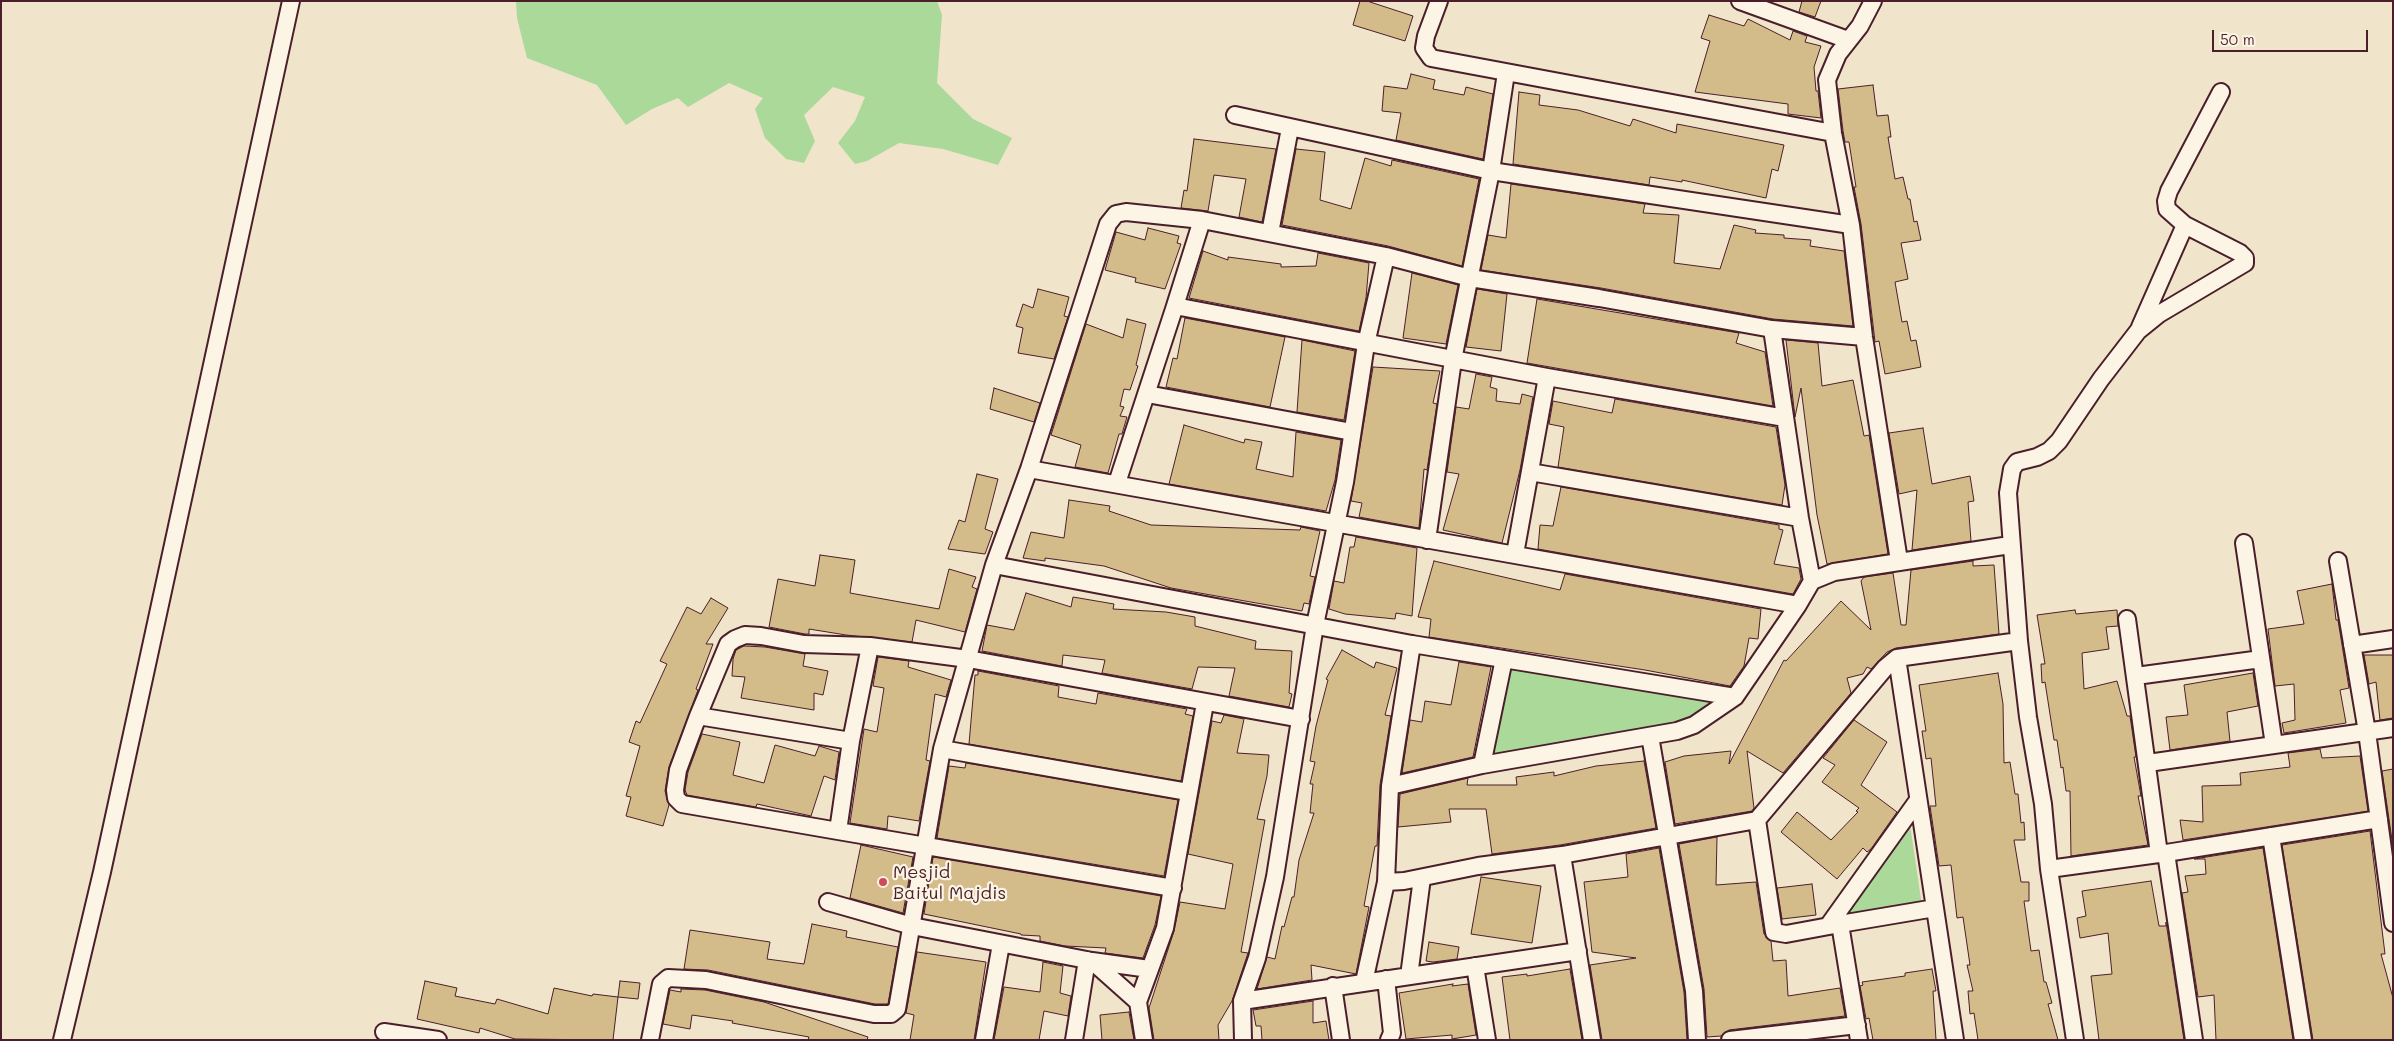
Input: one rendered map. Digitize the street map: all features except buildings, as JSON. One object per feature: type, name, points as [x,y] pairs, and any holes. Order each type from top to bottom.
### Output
[{"type":"street","points":[[62,1040],[102,872],[291,1]]},
{"type":"street","points":[[1439,1],[1426,36],[1424,48],[1431,58],[1833,133]]},
{"type":"street","points":[[1740,1],[1848,40]]},
{"type":"street","points":[[1873,1],[1860,26],[1832,64],[1827,80],[1833,133],[1850,225],[1864,337],[1899,561]]},
{"type":"street","points":[[1426,540],[1453,360],[1491,171],[1506,73]]},
{"type":"street","points":[[2075,1040],[2049,869],[2043,804],[2019,641],[2010,545],[2008,493],[2012,469],[2017,462],[2038,457],[2059,441],[2101,379],[2138,331],[2159,314],[2245,263],[2245,258],[2240,252],[2185,226],[2167,209],[2166,201],[2221,92]]},
{"type":"street","points":[[1235,115],[1491,171],[1850,225]]},
{"type":"street","points":[[1270,233],[1290,128]]},
{"type":"street","points":[[650,1040],[662,984],[668,978],[706,980],[883,1015],[891,1014],[897,1009],[924,844],[942,749],[994,565],[1029,469],[1111,218],[1116,214],[1126,212],[1202,220],[1386,256],[1470,278],[1599,298],[1772,329],[1864,337]]},
{"type":"street","points":[[1117,483],[1202,220]]},
{"type":"street","points":[[2138,331],[2185,226]]},
{"type":"street","points":[[1244,1040],[1242,1001],[1257,958],[1276,877],[1315,625],[1338,523],[1366,344],[1386,256]]},
{"type":"street","points":[[1175,306],[1453,360],[1785,418]]},
{"type":"street","points":[[1772,329],[1800,518],[1812,581]]},
{"type":"street","points":[[1516,554],[1547,377]]},
{"type":"street","points":[[1147,394],[1352,432]]},
{"type":"street","points":[[1029,469],[1117,483],[1426,540],[1516,554],[1798,605]]},
{"type":"street","points":[[1530,472],[1800,518]]},
{"type":"street","points":[[2244,543],[2274,745]]},
{"type":"street","points":[[1390,786],[1482,765],[1677,731],[1694,725],[1735,697],[1798,605],[1812,581],[1834,572],[2010,545]]},
{"type":"street","points":[[2338,561],[2367,732],[2393,923]]},
{"type":"street","points":[[994,565],[1412,644],[1735,697]]},
{"type":"street","points":[[2127,619],[2148,763],[2194,1040]]},
{"type":"street","points":[[1173,888],[682,804],[676,798],[675,790],[678,770],[722,654],[728,644],[735,639],[745,636],[761,636],[804,644],[870,646],[968,659],[1301,719]]},
{"type":"street","points":[[2352,645],[2393,638]]},
{"type":"street","points":[[1386,882],[1422,878],[1478,866],[1562,855],[1757,820],[1885,668],[1897,658],[2019,641]]},
{"type":"street","points":[[1364,982],[1386,882],[1390,786],[1412,644]]},
{"type":"street","points":[[838,830],[851,740],[870,646]]},
{"type":"street","points":[[1897,658],[1955,1040]]},
{"type":"street","points":[[1482,765],[1504,659]]},
{"type":"street","points":[[2136,676],[2261,659]]},
{"type":"street","points":[[1144,1040],[1138,1002],[1149,969],[1159,949],[1173,888],[1188,792],[1205,703]]},
{"type":"street","points":[[698,716],[851,740]]},
{"type":"street","points":[[2148,763],[2393,728]]},
{"type":"street","points":[[1650,736],[1694,991],[1697,1040]]},
{"type":"street","points":[[942,749],[1188,792]]},
{"type":"street","points":[[1730,1040],[1858,1032],[1834,925],[1918,800]]},
{"type":"street","points":[[2049,869],[2163,854],[2379,818]]},
{"type":"street","points":[[1757,820],[1774,932],[1786,934],[1934,908]]},
{"type":"street","points":[[2272,836],[2303,1040]]},
{"type":"street","points":[[1562,855],[1592,1040]]},
{"type":"street","points":[[1410,976],[1422,878]]},
{"type":"street","points":[[828,902],[912,926],[1089,961],[1149,969]]},
{"type":"street","points":[[984,1040],[1002,944]]},
{"type":"street","points":[[1242,1001],[1578,951]]},
{"type":"street","points":[[1089,961],[1138,1002]]},
{"type":"street","points":[[1074,1040],[1089,961]]},
{"type":"street","points":[[1475,966],[1487,1040]]},
{"type":"street","points":[[1386,979],[1392,1033],[1389,1040]]},
{"type":"street","points":[[1333,986],[1342,1040]]},
{"type":"street","points":[[384,1032],[438,1040]]},
{"type":"green space","points":[[516,1],[937,1],[942,15],[937,83],[973,119],[1012,138],[998,165],[943,149],[899,143],[867,161],[855,164],[838,143],[855,121],[865,97],[833,87],[804,115],[815,141],[804,163],[786,159],[765,138],[755,109],[763,98],[729,83],[688,107],[678,98],[652,109],[626,125],[597,85],[527,58],[517,18]]},
{"type":"green space","points":[[1507,663],[1721,698],[1682,722],[1492,757]]},
{"type":"green space","points":[[1909,818],[1922,906],[1845,918]]},
{"type":"place","name":"Mesjid Baitul Majdis","points":[[883,882]]}]
